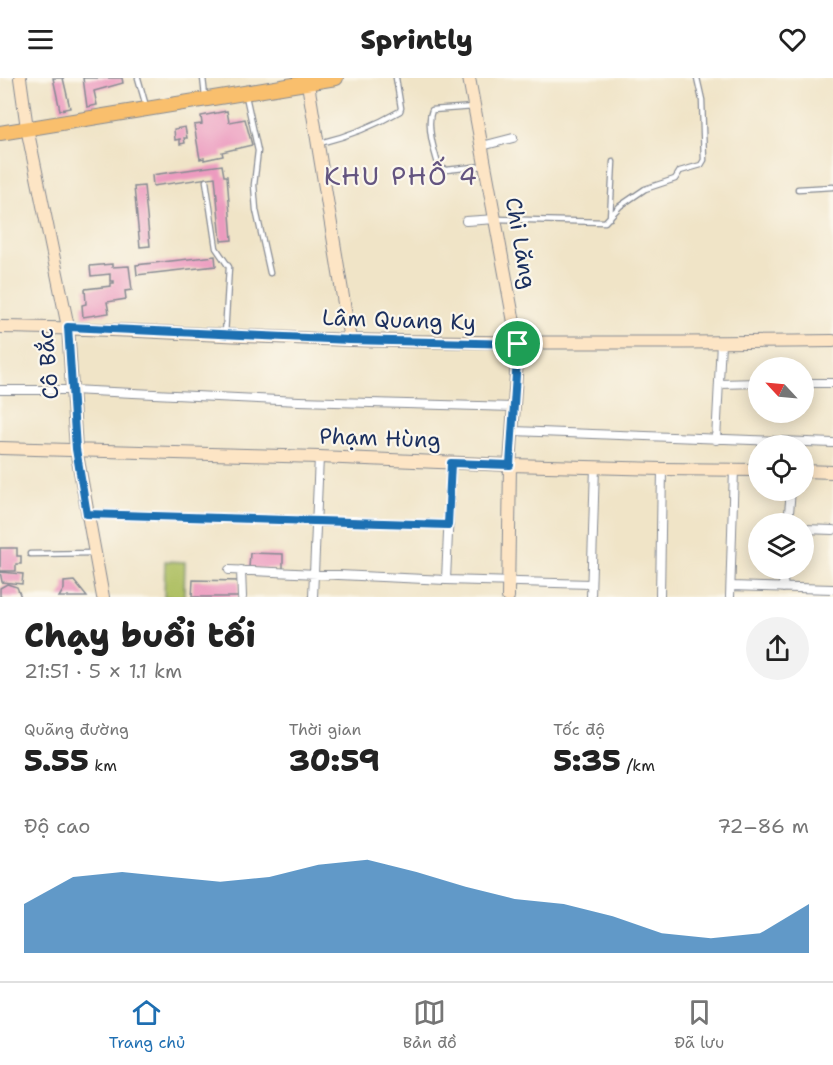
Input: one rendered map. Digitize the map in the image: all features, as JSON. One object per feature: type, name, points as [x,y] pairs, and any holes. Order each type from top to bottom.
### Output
[{"type":"main road","points":[[0,133],[246,93],[307,80],[336,78]]},
{"type":"street","name":"Cô Bắc","points":[[20,78],[27,128],[68,327],[76,449],[103,597]]},
{"type":"street","name":"Chi Lăng","points":[[469,78],[518,344],[510,465],[508,597]]},
{"type":"street","points":[[307,80],[350,340]]},
{"type":"street","points":[[482,146],[513,138]]},
{"type":"street","points":[[466,221],[496,219]]},
{"type":"street","name":"Lâm Quang Ky","points":[[0,327],[68,327],[350,340],[518,344],[833,341]]},
{"type":"street","points":[[716,440],[721,342]]},
{"type":"street","points":[[719,384],[748,383]]},
{"type":"street","points":[[814,383],[833,383]]},
{"type":"street","points":[[0,390],[71,390],[299,401],[514,407]]},
{"type":"street","points":[[513,431],[833,443]]},
{"type":"street","name":"Phạm Hùng","points":[[0,448],[510,465],[748,470]]},
{"type":"street","points":[[313,597],[319,457]]},
{"type":"street","points":[[446,580],[451,463]]},
{"type":"street","points":[[591,597],[595,466]]},
{"type":"street","points":[[660,597],[662,469]]},
{"type":"street","points":[[730,597],[734,469]]},
{"type":"street","points":[[814,471],[833,472]]},
{"type":"street","points":[[87,514],[448,525]]},
{"type":"street","points":[[814,529],[833,530]]},
{"type":"street","points":[[230,570],[591,584]]},
{"type":"street","points":[[241,570],[242,597]]},
{"type":"street","points":[[783,579],[783,588]]},
{"type":"street","points":[[731,586],[833,589]]},
{"type":"lane","points":[[138,78],[147,109]]},
{"type":"lane","points":[[202,78],[206,99]]},
{"type":"lane","points":[[318,143],[350,136],[400,111],[396,78]]},
{"type":"lane","points":[[496,219],[605,222],[620,206],[645,189],[675,179],[680,171],[701,165],[704,160],[702,100],[697,78]]},
{"type":"lane","points":[[246,93],[258,151],[254,185],[256,210],[267,250],[270,273]]},
{"type":"lane","points":[[474,107],[438,109],[431,112],[431,132],[435,154],[439,167],[446,170],[485,166]]},
{"type":"lane","points":[[610,218],[613,162]]},
{"type":"lane","points":[[206,181],[216,248],[229,267],[225,335]]},
{"type":"lane","points":[[798,189],[833,187]]},
{"type":"lane","points":[[30,554],[94,553]]},
{"type":"green space","points":[[165,561],[185,562],[184,597],[164,597]]},
{"type":"building","points":[[53,78],[63,78],[70,108],[60,110]]},
{"type":"building","points":[[83,78],[122,78],[123,83],[94,91],[97,105],[87,107]]},
{"type":"building","points":[[227,111],[229,122],[245,119],[252,145],[222,152],[223,156],[200,159],[194,125],[202,124],[201,116]]},
{"type":"building","points":[[185,127],[187,138],[184,138],[185,143],[180,144],[180,139],[175,140],[174,129]]},
{"type":"building","points":[[222,165],[224,176],[227,176],[232,240],[221,241],[215,177],[153,186],[152,175]]},
{"type":"building","points":[[144,186],[150,246],[140,247],[134,187]]},
{"type":"building","points":[[215,256],[216,266],[137,275],[136,265]]},
{"type":"building","points":[[112,264],[112,267],[129,266],[132,290],[125,291],[126,299],[107,302],[109,313],[83,317],[82,305],[86,304],[85,289],[111,286],[111,283],[114,283],[110,281],[110,274],[91,276],[90,266]]},
{"type":"building","points":[[0,548],[17,548],[17,556],[21,556],[21,564],[16,564],[16,571],[0,571]]},
{"type":"building","points":[[250,553],[283,554],[283,569],[249,568]]},
{"type":"building","points":[[0,572],[23,574],[22,584],[2,582]]},
{"type":"building","points":[[193,580],[239,581],[238,597],[192,597]]},
{"type":"building","points":[[74,581],[87,597],[59,597],[64,589],[64,582]]},
{"type":"building","points":[[7,584],[17,587],[21,597],[0,597],[0,588]]},
{"type":"district","name":"KHU PHỐ 4","points":[[401,175]]},
{"type":"route","points":[[68,327],[350,340],[518,344],[510,465],[451,463],[448,525],[87,514],[76,449],[68,327]]}]
